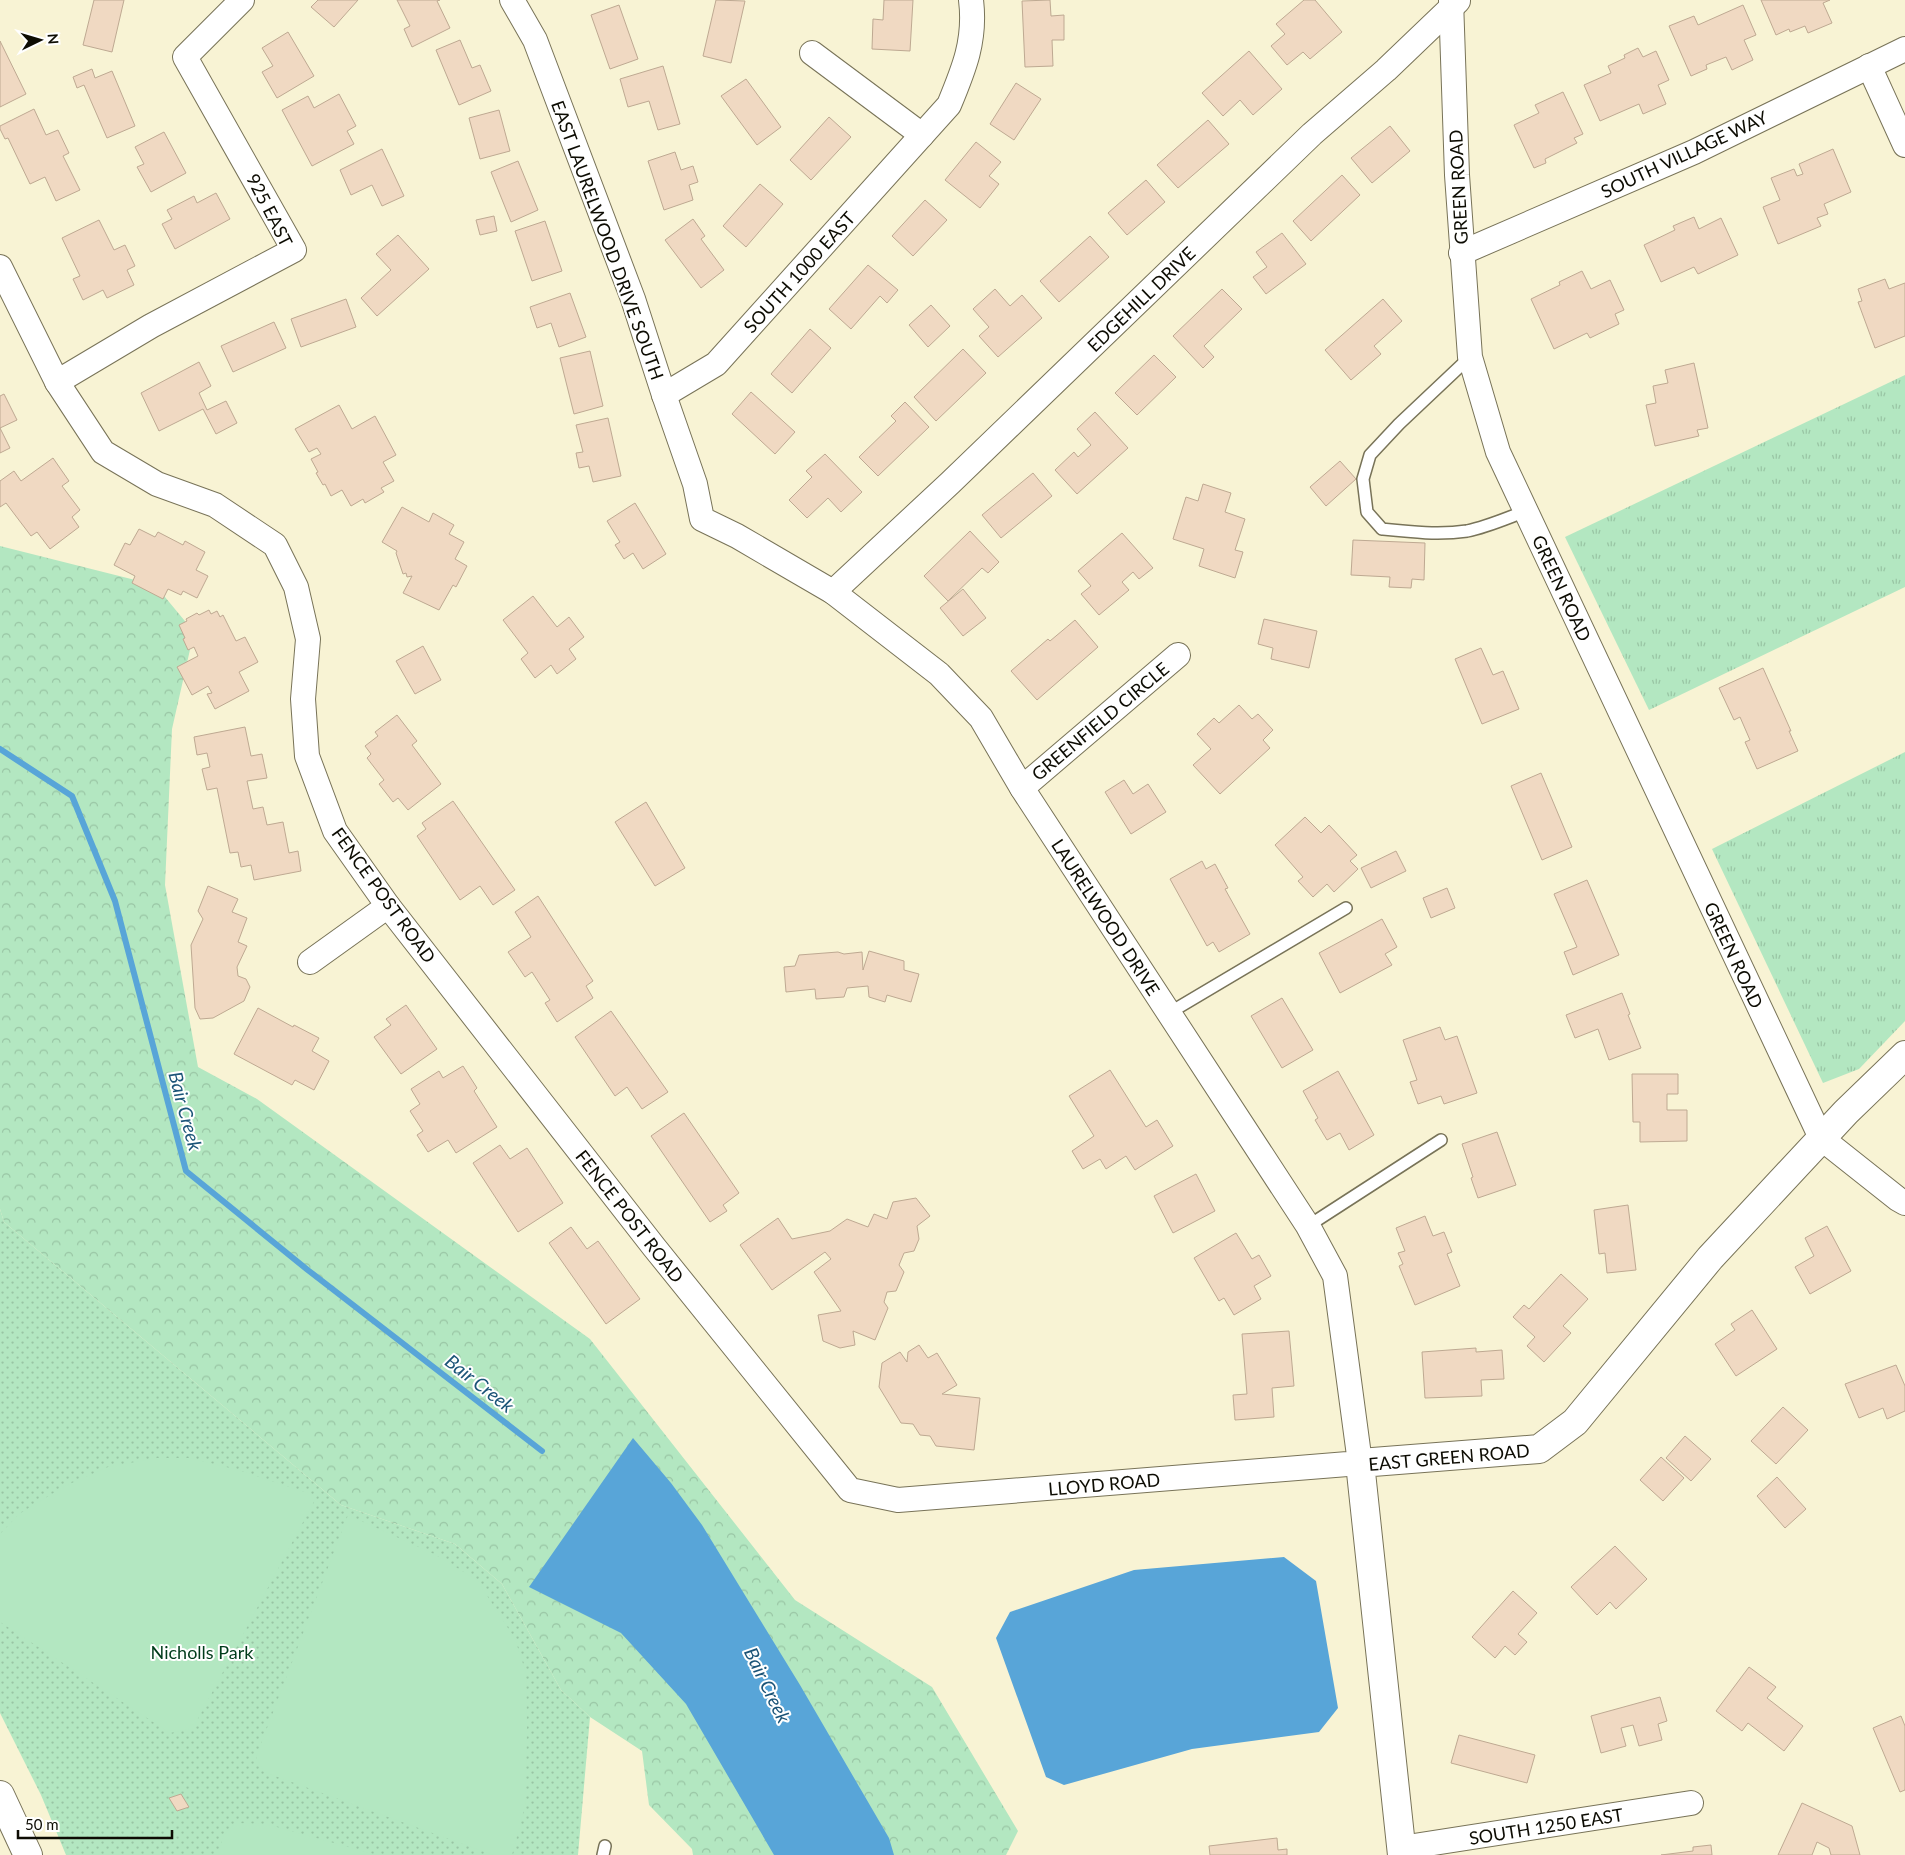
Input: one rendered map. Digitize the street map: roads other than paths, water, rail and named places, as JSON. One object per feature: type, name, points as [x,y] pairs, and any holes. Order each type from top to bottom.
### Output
[{"type":"street","name":"925 EAST","points":[[57,382],[150,326],[294,250],[185,57],[242,0]]},
{"type":"street","name":"EAST LAURELWOOD DRIVE SOUTH","points":[[512,0],[542,58],[633,299],[695,484]]},
{"type":"street","name":"SOUTH 1000 EAST","points":[[664,395],[716,364],[949,105],[967,60],[973,18],[971,0]]},
{"type":"street","name":"GREEN ROAD","points":[[1454,3],[1454,100],[1461,252],[1470,357],[1498,452],[1821,1138]]},
{"type":"street","name":"EDGEHILL DRIVE","points":[[834,592],[950,483],[1312,134],[1454,3]]},
{"type":"street","name":"SOUTH VILLAGE WAY","points":[[1461,252],[1694,152],[1905,49]]},
{"type":"street","points":[[812,53],[922,135]]},
{"type":"street","points":[[1870,66],[1905,146]]},
{"type":"street","name":"FENCE POST ROAD","points":[[0,267],[57,382],[103,452],[156,484],[215,504],[274,545],[296,587],[308,639],[303,699],[307,756],[335,831],[388,906],[654,1247],[850,1490]]},
{"type":"street","name":"LAURELWOOD DRIVE","points":[[695,484],[702,519],[737,536],[834,592],[939,674],[981,718],[1022,788],[1308,1226],[1336,1276],[1360,1463]]},
{"type":"street","name":"GREENFIELD CIRCLE","points":[[1022,788],[1178,655]]},
{"type":"street","points":[[310,962],[388,906]]},
{"type":"street","name":"EAST GREEN ROAD","points":[[1401,1851],[1360,1463],[1539,1449],[1575,1422],[1710,1258],[1821,1138],[1905,1055]]},
{"type":"street","points":[[1821,1138],[1905,1203]]},
{"type":"street","name":"LLOYD ROAD","points":[[850,1490],[898,1500],[1360,1463]]},
{"type":"street","points":[[0,1796],[28,1855]]},
{"type":"street","name":"SOUTH 1250 EAST","points":[[1401,1851],[1691,1803]]},
{"type":"lane","points":[[1470,357],[1399,424],[1370,455],[1363,479],[1367,512],[1382,529],[1421,534],[1468,531],[1496,523],[1526,511]]},
{"type":"lane","points":[[1169,1014],[1346,908]]},
{"type":"lane","points":[[1308,1226],[1441,1140]]},
{"type":"water","points":[[633,1438],[671,1483],[702,1525],[800,1685],[889,1838],[894,1855],[774,1855],[686,1704],[621,1633],[529,1587]]},
{"type":"water","points":[[1284,1557],[1316,1581],[1338,1708],[1319,1732],[1192,1749],[1064,1785],[1046,1777],[996,1638],[1010,1612],[1134,1570]]},
{"type":"waterway","name":"Bair Creek","points":[[0,749],[72,796],[115,901],[186,1171],[309,1271],[542,1451]]},
{"type":"park label","name":"Nicholls Park","points":[[202,1652]]}]
